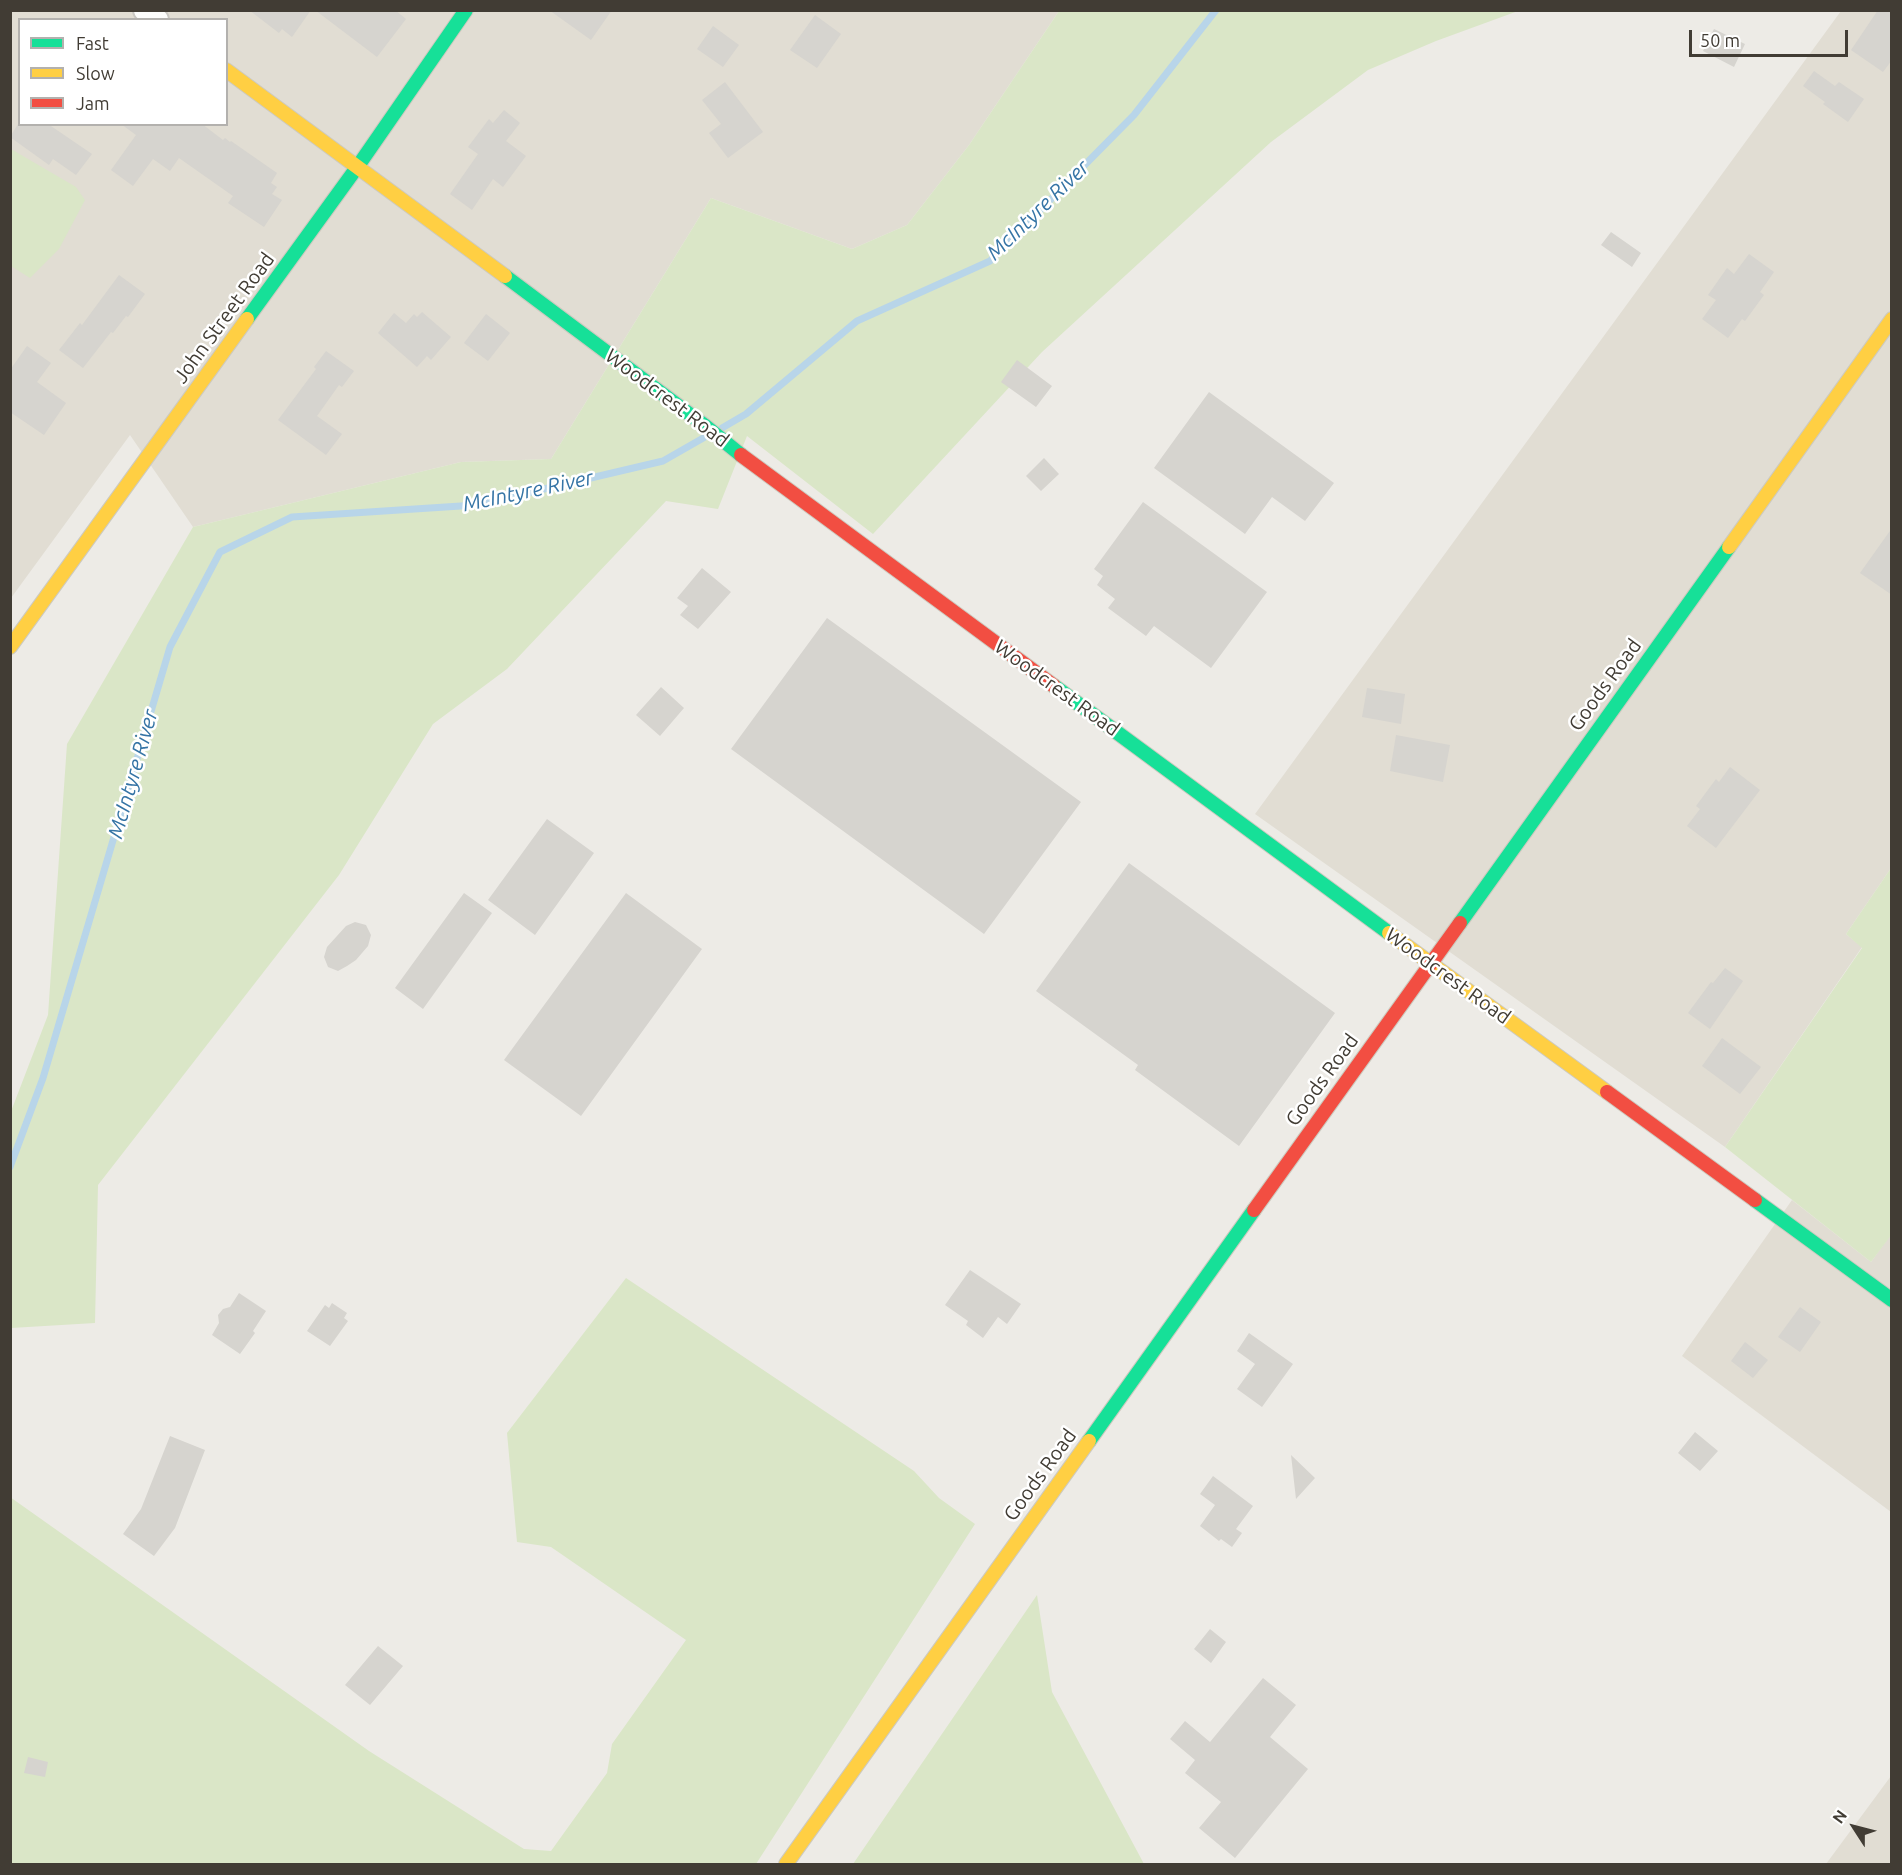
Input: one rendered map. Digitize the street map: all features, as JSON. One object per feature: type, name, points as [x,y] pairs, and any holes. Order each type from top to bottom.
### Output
[{"type":"street","name":"John Street Road","points":[[10,647],[358,166],[466,10]]},
{"type":"street","name":"Woodcrest Road","points":[[228,71],[358,166],[736,451],[1430,963],[1892,1300]]},
{"type":"street","name":"Goods Road","points":[[786,1864],[1892,319]]},
{"type":"shaded area","points":[[11,11],[1059,11],[969,145],[907,225],[852,249],[711,198],[551,459],[461,462],[193,527],[130,435],[11,598]]},
{"type":"shaded area","points":[[1841,11],[1891,11],[1891,868],[1846,934],[1862,947],[1725,1147],[1255,814]]},
{"type":"shaded area","points":[[1792,1200],[1871,1262],[1891,1234],[1891,1512],[1682,1356]]},
{"type":"shaded area","points":[[1891,1776],[1891,1864],[1826,1864]]},
{"type":"green space","points":[[1059,11],[1518,11],[1436,41],[1368,70],[1271,142],[1042,352],[873,534],[747,436],[718,509],[666,501],[507,669],[433,724],[339,875],[98,1185],[95,1323],[11,1328],[10,1114],[48,1015],[67,744],[193,527],[461,462],[551,459],[711,198],[852,249],[907,225],[969,145]]},
{"type":"green space","points":[[11,149],[76,187],[85,200],[59,249],[30,278],[11,266]]},
{"type":"green space","points":[[1891,868],[1892,1234],[1871,1262],[1725,1147],[1862,948],[1846,934]]},
{"type":"green space","points":[[626,1278],[914,1471],[939,1498],[975,1524],[756,1864],[11,1864],[10,1497],[369,1751],[524,1849],[551,1851],[607,1773],[612,1744],[686,1640],[551,1547],[517,1542],[507,1433]]},
{"type":"green space","points":[[1037,1595],[1052,1692],[1144,1864],[853,1864]]},
{"type":"building","points":[[249,10],[311,10],[292,37],[282,29],[279,33]]},
{"type":"building","points":[[315,10],[395,10],[406,19],[377,57]]},
{"type":"building","points":[[549,10],[612,10],[591,40]]},
{"type":"building","points":[[1878,10],[1892,10],[1892,60],[1883,72],[1851,50]]},
{"type":"building","points":[[815,15],[841,34],[817,68],[790,50]]},
{"type":"building","points":[[713,26],[739,45],[723,67],[697,49]]},
{"type":"building","points":[[1714,29],[1745,44],[1734,67],[1703,51]]},
{"type":"building","points":[[1814,71],[1835,86],[1839,82],[1864,99],[1848,122],[1803,86]]},
{"type":"building","points":[[725,82],[763,132],[728,158],[709,133],[721,124],[702,100]]},
{"type":"building","points":[[504,110],[520,123],[506,141],[526,156],[503,187],[493,179],[472,210],[450,194],[478,154],[468,147],[489,119],[493,123]]},
{"type":"building","points":[[18,124],[18,126],[51,126],[92,154],[76,175],[53,159],[49,165],[10,137]]},
{"type":"building","points":[[124,126],[205,126],[277,173],[271,183],[277,187],[272,194],[282,200],[264,227],[228,203],[233,196],[179,158],[170,171],[153,159],[133,186],[111,170],[136,135]]},
{"type":"building","points":[[1611,232],[1641,253],[1632,267],[1601,245]]},
{"type":"building","points":[[1749,254],[1774,272],[1760,292],[1764,295],[1745,321],[1742,319],[1728,338],[1702,319],[1716,300],[1708,295],[1727,268],[1734,274]]},
{"type":"building","points":[[119,275],[145,294],[83,368],[59,350],[80,323],[82,325]]},
{"type":"building","points":[[422,312],[451,337],[431,360],[427,356],[417,367],[378,333],[394,313],[406,323],[414,314],[417,317]]},
{"type":"building","points":[[486,314],[510,333],[488,361],[464,343]]},
{"type":"building","points":[[27,346],[51,363],[37,382],[66,403],[44,435],[10,412],[10,370]]},
{"type":"building","points":[[326,351],[354,371],[342,387],[339,385],[317,416],[342,434],[326,455],[278,420],[316,369],[314,367]]},
{"type":"building","points":[[1017,360],[1052,386],[1036,407],[1001,382]]},
{"type":"building","points":[[1209,392],[1334,483],[1305,521],[1272,497],[1245,534],[1154,468]]},
{"type":"building","points":[[1044,458],[1059,474],[1041,491],[1026,476]]},
{"type":"building","points":[[1143,502],[1267,592],[1211,668],[1154,626],[1146,636],[1108,608],[1115,599],[1097,585],[1103,576],[1094,569]]},
{"type":"building","points":[[1892,528],[1892,595],[1860,573]]},
{"type":"building","points":[[702,568],[731,592],[698,629],[680,615],[688,606],[677,598]]},
{"type":"building","points":[[827,618],[1081,802],[984,934],[731,749]]},
{"type":"building","points":[[661,687],[684,708],[660,736],[636,715]]},
{"type":"building","points":[[1367,688],[1405,694],[1401,724],[1362,717]]},
{"type":"building","points":[[1396,735],[1450,745],[1443,782],[1390,771]]},
{"type":"building","points":[[1730,767],[1760,790],[1716,848],[1687,826],[1700,809],[1696,806],[1716,779],[1719,782]]},
{"type":"building","points":[[547,819],[594,853],[535,935],[488,900]]},
{"type":"building","points":[[1129,863],[1335,1013],[1239,1146],[1135,1070],[1138,1065],[1036,991]]},
{"type":"building","points":[[464,893],[492,913],[423,1009],[395,988]]},
{"type":"building","points":[[626,893],[702,949],[581,1116],[504,1060]]},
{"type":"building","points":[[355,922],[366,925],[371,935],[368,946],[356,960],[338,971],[328,967],[324,957],[327,947],[346,926]]},
{"type":"building","points":[[1725,968],[1743,981],[1710,1029],[1688,1013],[1711,982],[1713,983]]},
{"type":"building","points":[[1722,1038],[1761,1067],[1740,1094],[1702,1066]]},
{"type":"building","points":[[970,1270],[1021,1304],[1007,1324],[998,1317],[983,1338],[966,1325],[968,1321],[945,1305]]},
{"type":"building","points":[[239,1293],[266,1311],[253,1331],[255,1333],[240,1354],[212,1335],[219,1323],[218,1315],[223,1309],[230,1307]]},
{"type":"building","points":[[332,1303],[347,1313],[344,1318],[348,1321],[330,1346],[307,1331],[325,1305],[329,1308]]},
{"type":"building","points":[[1800,1307],[1821,1322],[1800,1352],[1778,1337]]},
{"type":"building","points":[[1249,1333],[1293,1364],[1262,1407],[1237,1389],[1255,1364],[1237,1351]]},
{"type":"building","points":[[1745,1342],[1768,1360],[1753,1378],[1731,1361]]},
{"type":"building","points":[[1695,1432],[1718,1451],[1700,1471],[1678,1453]]},
{"type":"building","points":[[170,1436],[205,1450],[175,1528],[154,1556],[123,1534],[141,1509]]},
{"type":"building","points":[[1291,1455],[1315,1478],[1296,1499]]},
{"type":"building","points":[[1213,1476],[1253,1506],[1236,1529],[1242,1533],[1232,1547],[1221,1539],[1219,1541],[1200,1526],[1215,1505],[1200,1494]]},
{"type":"building","points":[[1210,1629],[1226,1642],[1211,1663],[1194,1649]]},
{"type":"building","points":[[378,1646],[403,1666],[370,1705],[345,1685]]},
{"type":"building","points":[[1263,1678],[1296,1705],[1270,1737],[1308,1769],[1235,1858],[1199,1828],[1221,1802],[1185,1773],[1195,1760],[1170,1739],[1185,1721],[1210,1742]]},
{"type":"building","points":[[28,1757],[48,1762],[45,1777],[24,1773]]},
{"type":"waterway","name":"McIntyre River","points":[[722,428],[746,414],[857,321],[990,261],[1134,115],[1216,10]]},
{"type":"waterway","name":"McIntyre River","points":[[10,1167],[43,1078],[170,647],[220,552],[292,517],[476,505],[663,461],[705,437]]},
{"type":"traffic: fast","points":[[247,319],[358,166],[466,10]]},
{"type":"traffic: fast","points":[[505,276],[741,455]]},
{"type":"traffic: fast","points":[[1460,923],[1729,547]]},
{"type":"traffic: fast","points":[[1054,686],[1389,933]]},
{"type":"traffic: fast","points":[[1755,1200],[1892,1300]]},
{"type":"traffic: fast","points":[[1089,1441],[1254,1210]]},
{"type":"traffic: slow","points":[[228,71],[505,276]]},
{"type":"traffic: slow","points":[[10,647],[247,319]]},
{"type":"traffic: slow","points":[[1729,547],[1892,319]]},
{"type":"traffic: slow","points":[[1389,933],[1607,1092]]},
{"type":"traffic: slow","points":[[786,1864],[1089,1441]]},
{"type":"traffic: jam","points":[[741,455],[1054,686]]},
{"type":"traffic: jam","points":[[1254,1210],[1460,923]]},
{"type":"traffic: jam","points":[[1607,1092],[1755,1200]]}]
